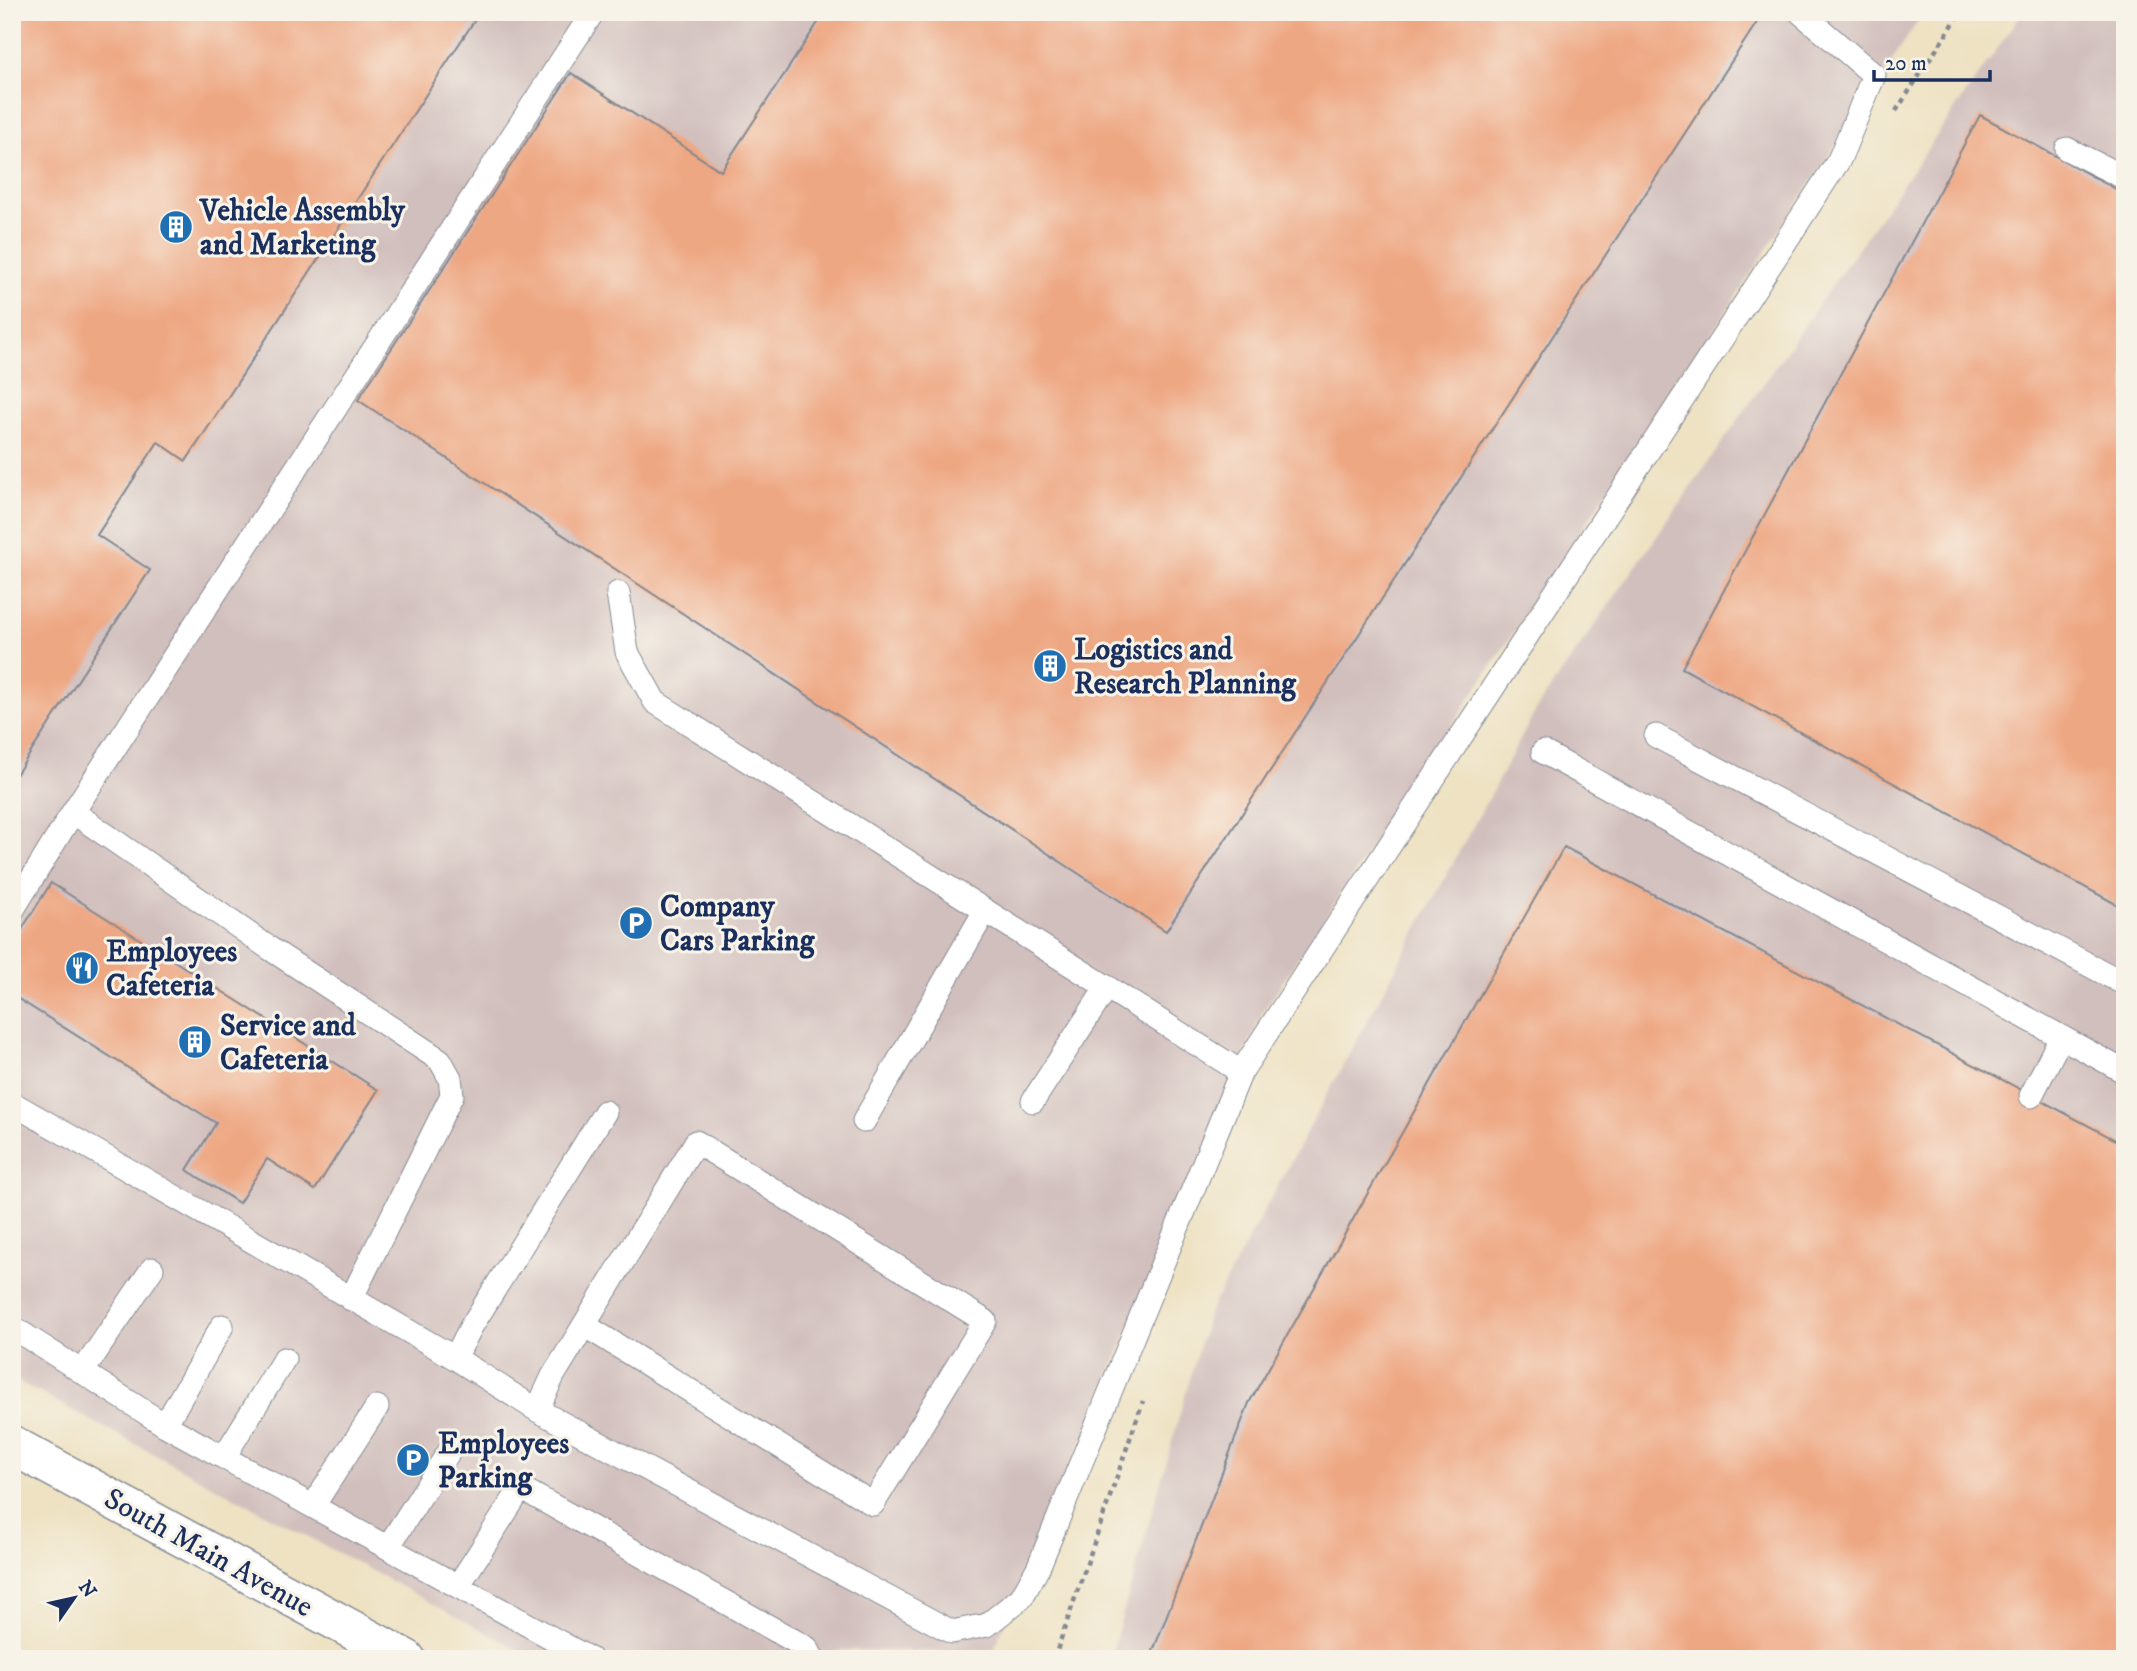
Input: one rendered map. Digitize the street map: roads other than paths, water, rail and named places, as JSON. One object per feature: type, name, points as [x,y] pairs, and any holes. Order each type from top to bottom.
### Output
[{"type":"street","name":"South Main Avenue","points":[[12,1445],[406,1659]]},
{"type":"lane","points":[[12,911],[73,812],[593,12]]},
{"type":"lane","points":[[12,1103],[455,1358],[537,1409],[952,1632],[987,1625],[1021,1598],[1038,1568],[1241,1072],[1839,160],[1874,75],[1800,12]]},
{"type":"lane","points":[[2067,149],[2125,178]]},
{"type":"lane","points":[[618,593],[628,652],[655,702],[1241,1072]]},
{"type":"lane","points":[[1656,736],[2125,984]]},
{"type":"lane","points":[[1543,752],[2125,1072]]},
{"type":"lane","points":[[73,812],[269,948],[440,1060],[450,1078],[452,1095],[351,1299]]},
{"type":"lane","points":[[864,1121],[985,911]]},
{"type":"lane","points":[[1033,1101],[1107,987]]},
{"type":"lane","points":[[2031,1096],[2061,1037]]},
{"type":"lane","points":[[455,1358],[471,1327],[606,1112]]},
{"type":"lane","points":[[537,1409],[553,1376],[584,1325],[696,1142],[985,1321],[873,1504],[584,1325]]},
{"type":"lane","points":[[83,1371],[152,1269]]},
{"type":"lane","points":[[12,1326],[164,1425],[590,1659]]},
{"type":"lane","points":[[164,1425],[222,1326]]},
{"type":"lane","points":[[223,1457],[284,1359]]},
{"type":"lane","points":[[313,1506],[377,1407]]},
{"type":"lane","points":[[388,1548],[452,1447]]},
{"type":"lane","points":[[458,1586],[521,1488],[807,1647],[813,1659]]},
{"type":"place","name":"Vehicle Assembly and Marketing","points":[[176,227]]},
{"type":"place","name":"Logistics and Research Planning","points":[[1050,666]]},
{"type":"place","name":"Company Cars Parking","points":[[636,923]]},
{"type":"place","name":"Employees Cafeteria","points":[[82,968]]},
{"type":"place","name":"Service and Cafeteria","points":[[195,1042]]},
{"type":"place","name":"Employees Parking","points":[[413,1460]]}]
